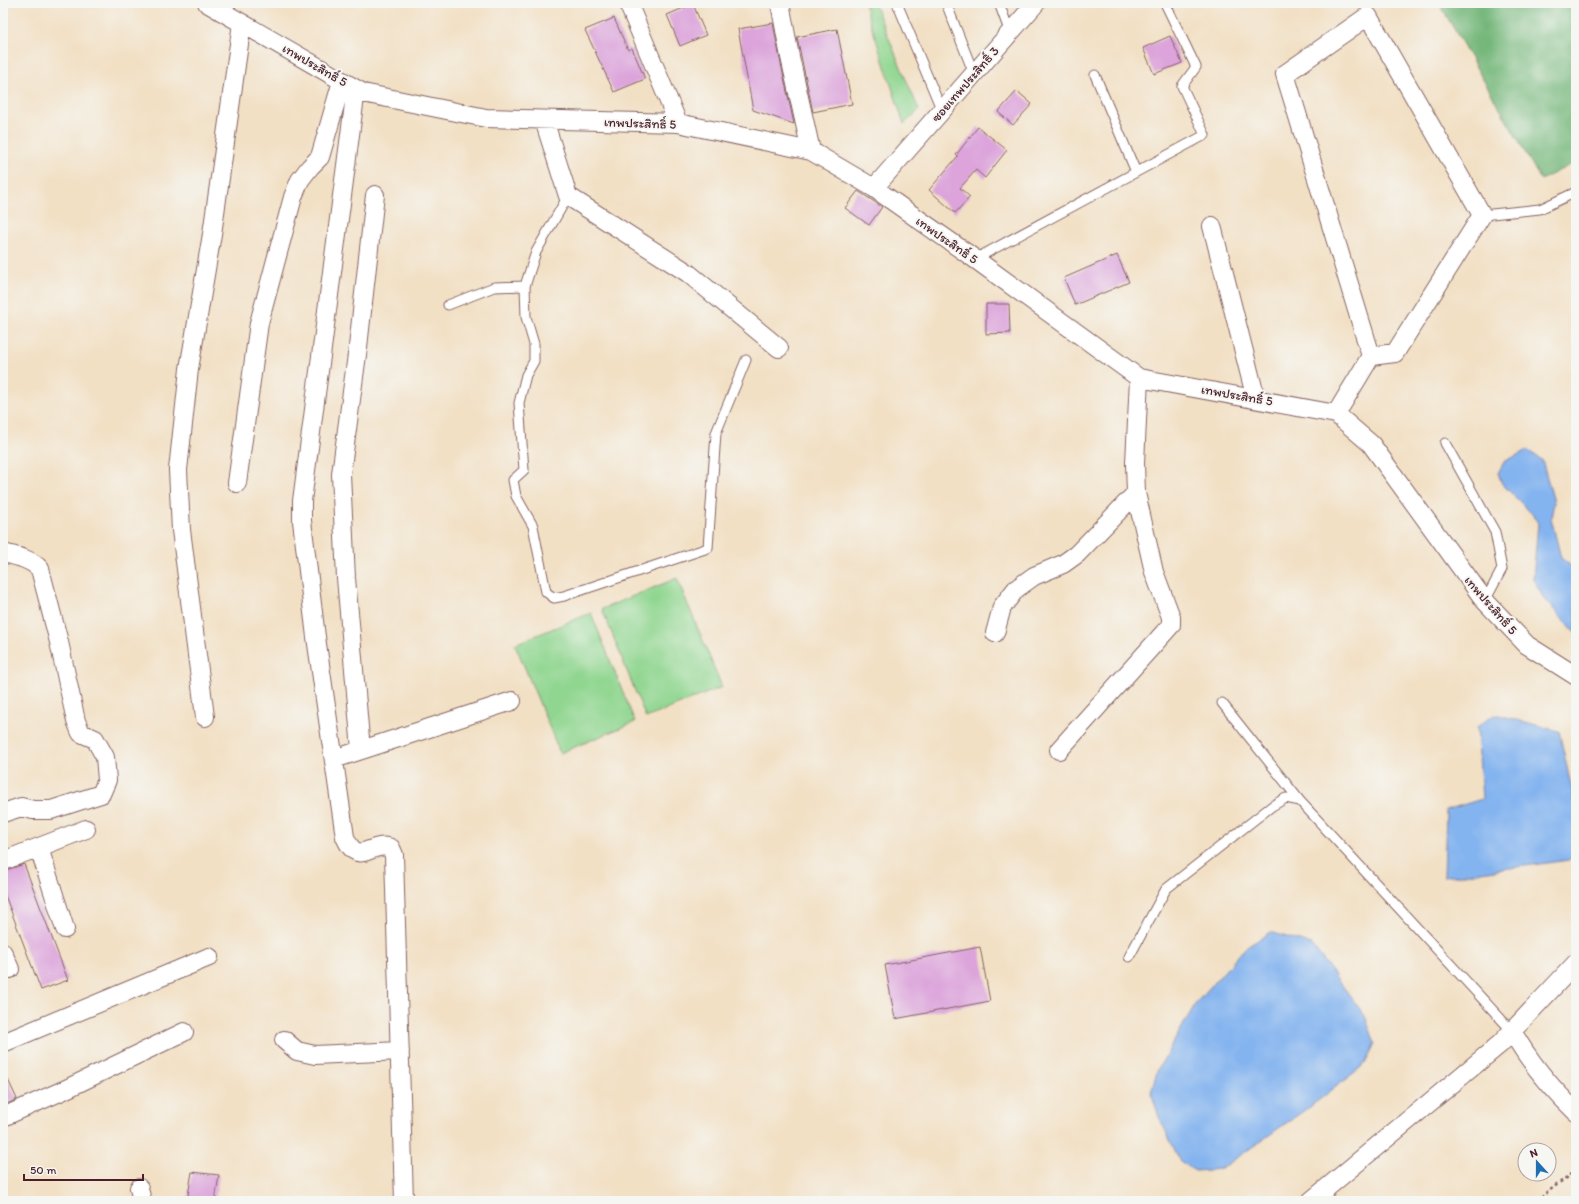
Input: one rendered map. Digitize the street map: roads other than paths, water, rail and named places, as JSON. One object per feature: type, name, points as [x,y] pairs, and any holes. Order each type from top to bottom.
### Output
[{"type":"street","name":"เทพประสิทธิ์ 5","points":[[207,3],[363,93],[486,118],[678,123],[811,151],[874,188],[1140,378],[1336,414],[1371,444],[1485,601],[1527,645],[1576,676]]},
{"type":"street","points":[[628,3],[678,123]]},
{"type":"street","points":[[780,3],[790,57],[811,151]]},
{"type":"street","name":"ซอยเทพประสิทธิ์ 3","points":[[874,188],[1036,3]]},
{"type":"street","points":[[1336,414],[1371,356],[1285,74],[1368,16],[1482,215],[1395,353],[1371,356]]},
{"type":"street","points":[[205,717],[181,530],[178,470],[189,369],[212,234],[242,23]]},
{"type":"street","points":[[237,483],[258,323],[293,197],[300,180],[310,166],[320,157],[349,85]]},
{"type":"street","points":[[349,85],[302,501],[302,521],[316,637],[344,837],[349,847],[353,851],[359,853],[385,846],[391,848],[394,855],[404,1201]]},
{"type":"street","points":[[544,120],[568,196],[688,273],[779,348]]},
{"type":"street","points":[[361,750],[346,578],[340,474],[358,347],[375,195]]},
{"type":"street","points":[[1212,226],[1256,399]]},
{"type":"street","points":[[1059,750],[1171,625],[1171,617],[1154,572],[1136,493],[1135,463],[1140,378]]},
{"type":"street","points":[[995,633],[1002,607],[1016,589],[1034,576],[1063,564],[1077,554],[1136,493]]},
{"type":"street","points":[[3,553],[17,556],[34,563],[40,569],[76,721],[82,733],[95,739],[105,757],[107,780],[101,794],[52,810],[33,810],[21,807],[3,812]]},
{"type":"street","points":[[334,759],[512,701]]},
{"type":"street","points":[[3,862],[86,829]]},
{"type":"street","points":[[38,848],[65,929]]},
{"type":"street","points":[[3,1043],[209,957]]},
{"type":"street","points":[[1311,1201],[1500,1044],[1576,963]]},
{"type":"street","points":[[1512,1031],[1524,1052],[1552,1089],[1576,1112]]},
{"type":"street","points":[[3,1117],[64,1090],[184,1032]]},
{"type":"street","points":[[284,1040],[297,1051],[314,1055],[400,1051]]},
{"type":"lane","points":[[896,3],[942,111]]},
{"type":"lane","points":[[946,3],[974,74]]},
{"type":"lane","points":[[999,3],[1010,32]]},
{"type":"lane","points":[[975,259],[1205,135],[1182,86],[1196,67],[1165,3]]},
{"type":"lane","points":[[1095,75],[1136,172]]},
{"type":"lane","points":[[1482,215],[1540,209],[1576,192]]},
{"type":"lane","points":[[568,196],[536,252],[525,286],[526,317],[534,344],[534,361],[526,375],[520,403],[524,470],[513,480],[516,496],[533,526],[546,592],[554,598],[564,596],[708,548],[716,433],[746,360]]},
{"type":"lane","points":[[448,305],[494,287],[525,286]]},
{"type":"lane","points":[[1445,443],[1495,532],[1502,569],[1485,601]]},
{"type":"lane","points":[[1222,703],[1300,802],[1512,1031]]},
{"type":"lane","points":[[1129,957],[1166,889],[1272,806],[1286,798],[1300,802]]},
{"type":"water","points":[[1527,450],[1542,460],[1554,502],[1551,518],[1561,558],[1571,566],[1576,567],[1576,634],[1543,597],[1533,579],[1538,523],[1532,514],[1502,484],[1498,473],[1504,462]]},
{"type":"water","points":[[1495,714],[1559,731],[1576,808],[1576,853],[1569,860],[1444,877],[1446,810],[1482,799],[1477,727]]},
{"type":"water","points":[[1271,932],[1312,945],[1365,1016],[1375,1043],[1365,1064],[1319,1100],[1221,1169],[1195,1171],[1180,1161],[1159,1117],[1151,1092],[1158,1069],[1196,1003],[1245,948]]}]
